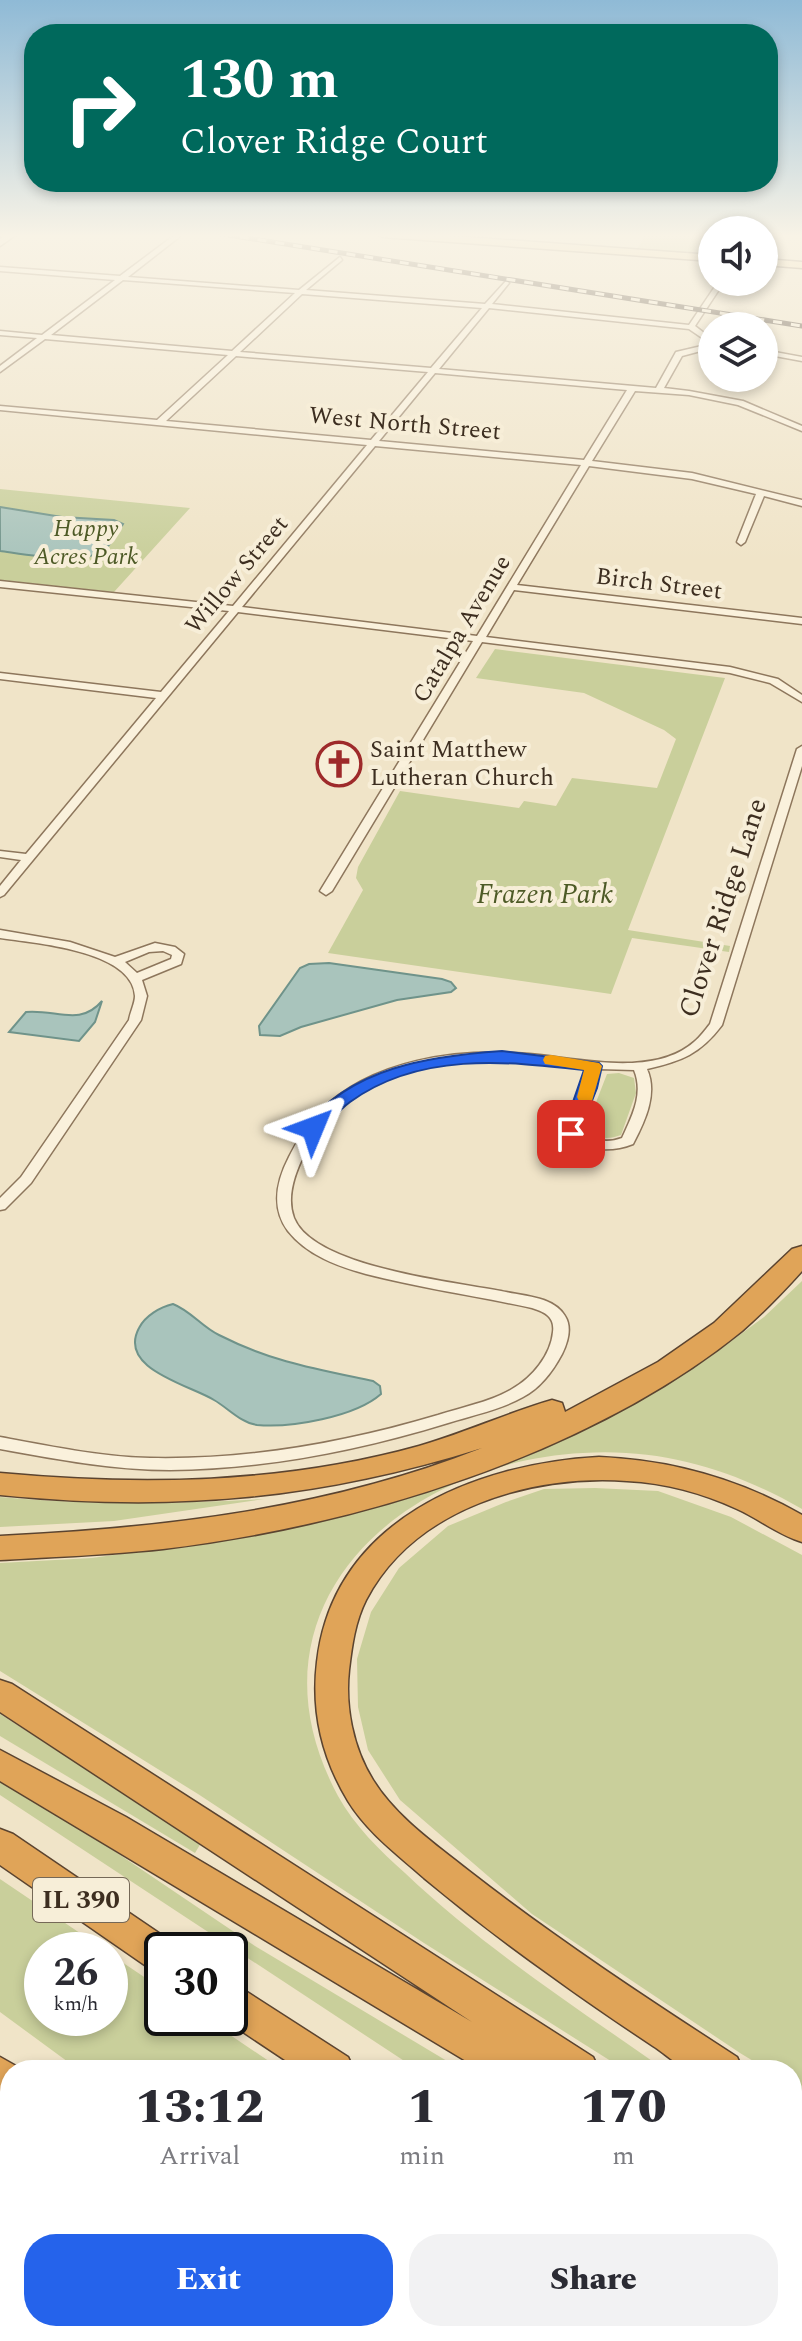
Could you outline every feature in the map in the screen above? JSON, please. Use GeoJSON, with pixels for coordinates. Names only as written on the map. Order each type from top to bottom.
{"type":"FeatureCollection","features":[{"type":"Feature","properties":{"kind":"highway"},"geometry":{"type":"LineString","coordinates":[[0,1548],[109,1542],[215,1530],[333,1505],[458,1469],[520,1445],[629,1391],[726,1329],[802,1255]]}},
{"type":"Feature","properties":{"kind":"highway"},"geometry":{"type":"LineString","coordinates":[[0,1484],[38,1489],[137,1493],[197,1491],[274,1484],[392,1464],[510,1429],[598,1390],[670,1353],[714,1322],[752,1302]]}},
{"type":"Feature","properties":{"kind":"highway"},"geometry":{"type":"LineString","coordinates":[[708,2060],[574,1973],[487,1908],[404,1839],[362,1793],[339,1747],[331,1705],[331,1650],[343,1612],[362,1578],[399,1535],[463,1495],[503,1482],[567,1470],[622,1469],[675,1475],[735,1492],[802,1530]]}},
{"type":"Feature","properties":{"kind":"highway"},"geometry":{"type":"LineString","coordinates":[[0,1694],[564,2060]]}},
{"type":"Feature","properties":{"kind":"highway"},"geometry":{"type":"LineString","coordinates":[[0,1764],[113,1828],[500,2060]]}},
{"type":"Feature","properties":{"kind":"highway","name":"IL 390"},"geometry":{"type":"LineString","coordinates":[[0,1845],[144,1944]]}},
{"type":"Feature","properties":{"kind":"highway"},"geometry":{"type":"LineString","coordinates":[[248,2014],[319,2060]]}},
{"type":"Feature","properties":{"kind":"street"},"geometry":{"type":"LineString","coordinates":[[0,370],[36,343]]}},
{"type":"Feature","properties":{"kind":"street"},"geometry":{"type":"LineString","coordinates":[[124,343],[438,369],[724,398],[802,429]]}},
{"type":"Feature","properties":{"kind":"street"},"geometry":{"type":"LineString","coordinates":[[160,422],[244,343]]}},
{"type":"Feature","properties":{"kind":"street","name":"Willow Street"},"geometry":{"type":"LineString","coordinates":[[0,893],[458,343]]}},
{"type":"Feature","properties":{"kind":"street"},"geometry":{"type":"LineString","coordinates":[[659,390],[679,354],[698,349]]}},
{"type":"Feature","properties":{"kind":"street"},"geometry":{"type":"LineString","coordinates":[[778,355],[802,359]]}},
{"type":"Feature","properties":{"kind":"street","name":"Catalpa Avenue"},"geometry":{"type":"LineString","coordinates":[[326,891],[633,387]]}},
{"type":"Feature","properties":{"kind":"street","name":"West North Street"},"geometry":{"type":"LineString","coordinates":[[0,408],[587,462],[678,473],[802,503]]}},
{"type":"Feature","properties":{"kind":"street"},"geometry":{"type":"LineString","coordinates":[[741,542],[761,492]]}},
{"type":"Feature","properties":{"kind":"street"},"geometry":{"type":"LineString","coordinates":[[0,584],[237,609],[740,671],[774,681],[802,699]]}},
{"type":"Feature","properties":{"kind":"street","name":"Birch Street"},"geometry":{"type":"LineString","coordinates":[[510,587],[802,621]]}},
{"type":"Feature","properties":{"kind":"street"},"geometry":{"type":"LineString","coordinates":[[0,676],[165,696]]}},
{"type":"Feature","properties":{"kind":"street","name":"Clover Ridge Lane"},"geometry":{"type":"LineString","coordinates":[[0,1443],[107,1461],[167,1464],[272,1458],[407,1430],[518,1393],[541,1375],[550,1362],[561,1326],[555,1313],[527,1301],[369,1271],[332,1259],[305,1241],[288,1219],[282,1203],[283,1185],[303,1144],[323,1116],[354,1092],[391,1074],[430,1062],[482,1056],[531,1057],[593,1066],[639,1066],[691,1050],[707,1038],[716,1025],[802,749]]}},
{"type":"Feature","properties":{"kind":"street"},"geometry":{"type":"LineString","coordinates":[[0,854],[29,858]]}},
{"type":"Feature","properties":{"kind":"street"},"geometry":{"type":"LineString","coordinates":[[0,934],[77,947],[116,961],[135,978],[141,1004],[135,1020],[26,1180],[0,1206]]}},
{"type":"Feature","properties":{"kind":"street"},"geometry":{"type":"LineString","coordinates":[[116,961],[157,947],[171,948],[178,954],[177,961],[171,966],[135,978]]}},
{"type":"Feature","properties":{"kind":"street"},"geometry":{"type":"LineString","coordinates":[[593,1066],[589,1088],[571,1134],[578,1140],[621,1145],[628,1141],[647,1092],[648,1082],[639,1066]]}},
{"type":"Feature","properties":{"kind":"green space","name":"Happy Acres Park"},"geometry":{"type":"Polygon","coordinates":[[[0,489],[190,508],[114,592],[0,580],[0,489]]]}},
{"type":"Feature","properties":{"kind":"green space","name":"Frazen Park"},"geometry":{"type":"Polygon","coordinates":[[[495,649],[725,678],[628,930],[730,946],[729,952],[632,938],[611,994],[328,953],[363,890],[356,878],[358,867],[400,791],[519,808],[524,801],[556,806],[572,778],[657,788],[676,739],[664,730],[584,693],[476,678],[495,649]]]}},
{"type":"Feature","properties":{"kind":"green space"},"geometry":{"type":"Polygon","coordinates":[[[619,1073],[634,1078],[636,1093],[621,1135],[598,1136],[586,1128],[607,1074],[619,1073]]]}},
{"type":"Feature","properties":{"kind":"green space"},"geometry":{"type":"Polygon","coordinates":[[[802,1281],[802,1509],[724,1473],[669,1458],[612,1452],[516,1463],[454,1484],[399,1516],[354,1557],[323,1607],[308,1664],[312,1728],[338,1796],[368,1837],[467,1927],[651,2060],[609,2060],[198,1794],[0,1671],[0,1563],[92,1558],[199,1543],[560,1437],[633,1404],[707,1359],[764,1317],[802,1281]]]}},
{"type":"Feature","properties":{"kind":"green space"},"geometry":{"type":"Polygon","coordinates":[[[544,1489],[658,1491],[731,1517],[802,1555],[802,2060],[752,2060],[532,1914],[400,1800],[368,1750],[358,1707],[357,1659],[371,1612],[399,1568],[448,1526],[544,1489]]]}},
{"type":"Feature","properties":{"kind":"green space"},"geometry":{"type":"Polygon","coordinates":[[[0,1497],[132,1503],[264,1499],[114,1521],[0,1527],[0,1497]]]}},
{"type":"Feature","properties":{"kind":"green space"},"geometry":{"type":"Polygon","coordinates":[[[0,1714],[201,1843],[195,1853],[0,1736],[0,1714]]]}},
{"type":"Feature","properties":{"kind":"green space"},"geometry":{"type":"Polygon","coordinates":[[[0,1778],[37,1799],[234,1932],[208,1932],[0,1795],[0,1778]]]}},
{"type":"Feature","properties":{"kind":"green space"},"geometry":{"type":"Polygon","coordinates":[[[0,1879],[78,1932],[24,1932],[24,2030],[0,2012],[0,1879]]]}},
{"type":"Feature","properties":{"kind":"green space"},"geometry":{"type":"Polygon","coordinates":[[[248,1941],[445,2060],[403,2060],[248,1958],[248,1941]]]}},
{"type":"Feature","properties":{"kind":"green space"},"geometry":{"type":"Polygon","coordinates":[[[128,1966],[144,1977],[144,2036],[232,2036],[267,2060],[65,2060],[33,2036],[128,2036],[128,1966]]]}},
{"type":"Feature","properties":{"kind":"water"},"geometry":{"type":"Polygon","coordinates":[[[0,507],[62,517],[114,520],[123,524],[109,545],[95,555],[53,558],[0,551],[0,507]]]}},
{"type":"Feature","properties":{"kind":"water"},"geometry":{"type":"Polygon","coordinates":[[[329,963],[442,979],[456,988],[451,992],[397,1000],[301,1027],[280,1036],[260,1035],[259,1026],[300,968],[309,964],[329,963]]]}},
{"type":"Feature","properties":{"kind":"water"},"geometry":{"type":"Polygon","coordinates":[[[102,1001],[95,1022],[79,1041],[9,1032],[26,1012],[76,1015],[94,1009],[102,1001]]]}},
{"type":"Feature","properties":{"kind":"water"},"geometry":{"type":"Polygon","coordinates":[[[173,1304],[213,1332],[238,1344],[294,1364],[373,1381],[380,1386],[381,1394],[355,1409],[304,1423],[257,1425],[246,1421],[214,1400],[159,1374],[138,1354],[135,1342],[139,1328],[153,1313],[173,1304]]]}},
{"type":"Feature","properties":{"kind":"slow traffic"},"geometry":{"type":"LineString","coordinates":[[551,1060],[593,1066],[585,1097]]}},
{"type":"Feature","properties":{"kind":"place","name":"Saint Matthew Lutheran Church"},"geometry":{"type":"Point","coordinates":[339,764]}},
{"type":"Feature","properties":{"kind":"route"},"geometry":{"type":"LineString","coordinates":[[313,1128],[345,1098],[391,1074],[442,1060],[502,1056],[593,1066],[589,1088],[571,1134]]}}]}
